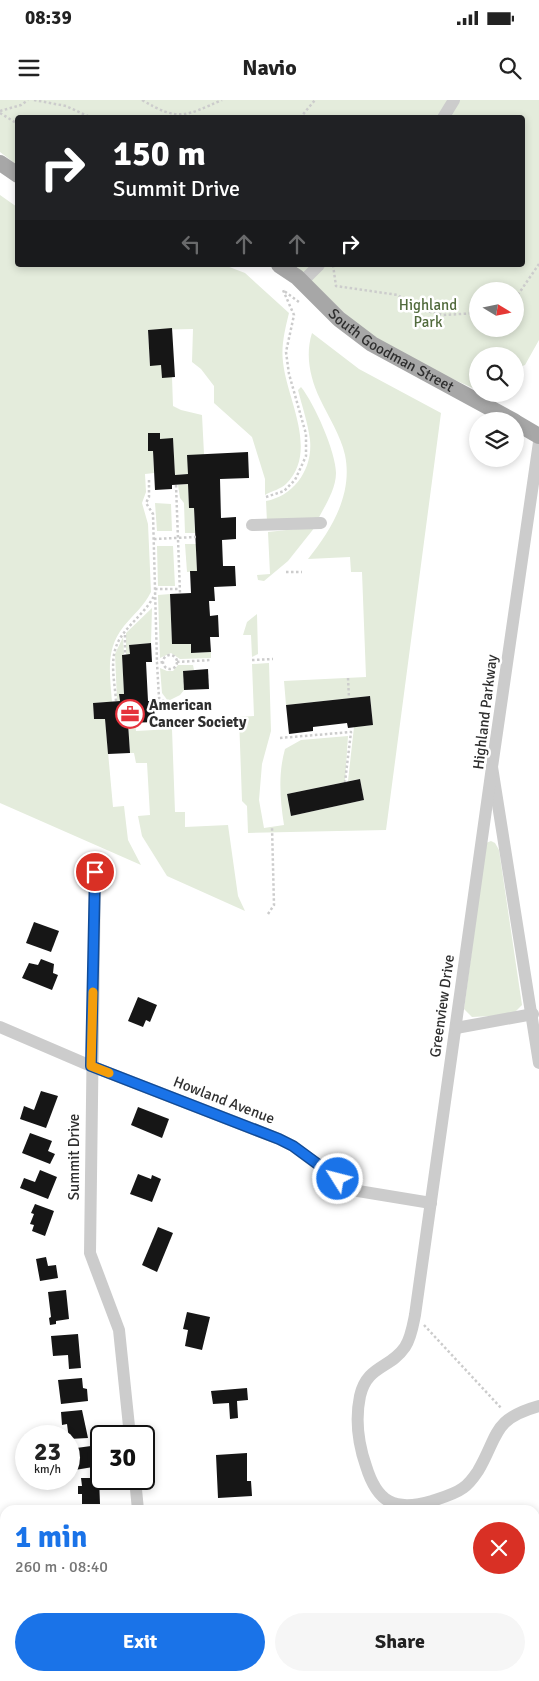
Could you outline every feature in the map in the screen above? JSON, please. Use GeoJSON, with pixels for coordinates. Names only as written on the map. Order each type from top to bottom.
{"type":"FeatureCollection","features":[{"type":"Feature","properties":{"kind":"main road"},"geometry":{"type":"LineString","coordinates":[[0,162],[15,173]]}},
{"type":"Feature","properties":{"kind":"main road","name":"South Goodman Street"},"geometry":{"type":"LineString","coordinates":[[282,267],[302,282],[339,318],[372,344],[496,412]]}},
{"type":"Feature","properties":{"kind":"main road","name":"South Goodman Street"},"geometry":{"type":"LineString","coordinates":[[524,428],[539,436]]}},
{"type":"Feature","properties":{"kind":"street"},"geometry":{"type":"LineString","coordinates":[[445,115],[454,100]]}},
{"type":"Feature","properties":{"kind":"street"},"geometry":{"type":"LineString","coordinates":[[302,282],[317,267]]}},
{"type":"Feature","properties":{"kind":"street","name":"Highland Parkway"},"geometry":{"type":"LineString","coordinates":[[539,442],[492,767],[533,1014],[539,1063]]}},
{"type":"Feature","properties":{"kind":"street"},"geometry":{"type":"LineString","coordinates":[[252,525],[320,523]]}},
{"type":"Feature","properties":{"kind":"street","name":"Greenview Drive"},"geometry":{"type":"LineString","coordinates":[[415,1315],[492,767]]}},
{"type":"Feature","properties":{"kind":"street","name":"Summit Drive"},"geometry":{"type":"LineString","coordinates":[[95,872],[90,1253],[119,1330],[129,1425]]}},
{"type":"Feature","properties":{"kind":"street"},"geometry":{"type":"LineString","coordinates":[[456,1028],[533,1014]]}},
{"type":"Feature","properties":{"kind":"street","name":"Howland Avenue"},"geometry":{"type":"LineString","coordinates":[[0,1027],[91,1066],[279,1139],[293,1146],[352,1190],[431,1203]]}},
{"type":"Feature","properties":{"kind":"street"},"geometry":{"type":"LineString","coordinates":[[415,1315],[405,1347],[396,1356],[373,1370],[364,1382],[360,1397],[358,1443],[372,1486],[380,1495],[397,1504],[410,1505],[431,1501],[463,1488],[483,1462],[498,1429],[509,1417],[539,1406]]}},
{"type":"Feature","properties":{"kind":"street"},"geometry":{"type":"LineString","coordinates":[[136,1490],[138,1505]]}},
{"type":"Feature","properties":{"kind":"path"},"geometry":{"type":"LineString","coordinates":[[0,112],[21,105],[28,100]]}},
{"type":"Feature","properties":{"kind":"path"},"geometry":{"type":"LineString","coordinates":[[34,100],[66,106],[86,115]]}},
{"type":"Feature","properties":{"kind":"path"},"geometry":{"type":"LineString","coordinates":[[142,100],[176,115]]}},
{"type":"Feature","properties":{"kind":"path"},"geometry":{"type":"LineString","coordinates":[[182,115],[222,100]]}},
{"type":"Feature","properties":{"kind":"path"},"geometry":{"type":"LineString","coordinates":[[304,115],[315,100]]}},
{"type":"Feature","properties":{"kind":"path"},"geometry":{"type":"LineString","coordinates":[[0,112],[15,122]]}},
{"type":"Feature","properties":{"kind":"path"},"geometry":{"type":"LineString","coordinates":[[524,287],[539,264]]}},
{"type":"Feature","properties":{"kind":"path"},"geometry":{"type":"LineString","coordinates":[[333,267],[336,286],[398,295],[414,308],[443,315],[469,314]]}},
{"type":"Feature","properties":{"kind":"path"},"geometry":{"type":"LineString","coordinates":[[266,498],[284,491],[295,480],[306,456],[306,434],[289,374],[286,352],[294,314],[283,290],[299,302]]}},
{"type":"Feature","properties":{"kind":"path"},"geometry":{"type":"LineString","coordinates":[[150,480],[149,497],[146,503],[153,514],[159,698],[170,705],[179,705],[179,710]]}},
{"type":"Feature","properties":{"kind":"path"},"geometry":{"type":"LineString","coordinates":[[176,485],[180,593]]}},
{"type":"Feature","properties":{"kind":"path"},"geometry":{"type":"LineString","coordinates":[[154,539],[196,537]]}},
{"type":"Feature","properties":{"kind":"path"},"geometry":{"type":"LineString","coordinates":[[286,572],[302,572]]}},
{"type":"Feature","properties":{"kind":"path"},"geometry":{"type":"LineString","coordinates":[[156,591],[180,589]]}},
{"type":"Feature","properties":{"kind":"path"},"geometry":{"type":"LineString","coordinates":[[116,701],[114,654],[116,646],[149,606],[156,591]]}},
{"type":"Feature","properties":{"kind":"path"},"geometry":{"type":"LineString","coordinates":[[125,633],[125,654]]}},
{"type":"Feature","properties":{"kind":"path"},"geometry":{"type":"LineString","coordinates":[[158,662],[163,662],[169,655],[173,656],[177,662]]}},
{"type":"Feature","properties":{"kind":"path"},"geometry":{"type":"LineString","coordinates":[[177,662],[210,660]]}},
{"type":"Feature","properties":{"kind":"path"},"geometry":{"type":"LineString","coordinates":[[252,660],[273,660]]}},
{"type":"Feature","properties":{"kind":"path"},"geometry":{"type":"LineString","coordinates":[[163,662],[164,666],[170,669],[176,666],[177,662]]}},
{"type":"Feature","properties":{"kind":"path"},"geometry":{"type":"LineString","coordinates":[[348,678],[349,698]]}},
{"type":"Feature","properties":{"kind":"path"},"geometry":{"type":"LineString","coordinates":[[280,738],[351,732],[346,782]]}},
{"type":"Feature","properties":{"kind":"path"},"geometry":{"type":"LineString","coordinates":[[268,914],[274,905],[272,827]]}},
{"type":"Feature","properties":{"kind":"path"},"geometry":{"type":"LineString","coordinates":[[415,1315],[509,1417]]}},
{"type":"Feature","properties":{"kind":"green space","name":"Highland Park"},"geometry":{"type":"Polygon","coordinates":[[[0,100],[539,100],[539,340],[524,365],[524,347],[469,347],[469,386],[405,357],[361,329],[297,267],[525,267],[525,115],[15,115],[15,163],[0,152],[0,100]]]}},
{"type":"Feature","properties":{"kind":"green space"},"geometry":{"type":"Polygon","coordinates":[[[0,195],[15,206],[15,267],[229,267],[245,273],[289,313],[284,338],[283,362],[301,441],[296,471],[286,484],[265,495],[265,479],[252,437],[214,403],[214,386],[201,369],[192,362],[193,329],[148,330],[150,365],[161,365],[172,377],[173,406],[202,415],[204,454],[188,474],[175,475],[173,439],[160,439],[159,433],[148,433],[148,451],[153,451],[154,473],[145,474],[146,492],[142,503],[148,524],[151,592],[142,606],[124,626],[114,644],[110,662],[112,702],[93,703],[94,719],[105,719],[113,807],[124,806],[128,840],[141,865],[0,803],[0,195]]]}},
{"type":"Feature","properties":{"kind":"green space"},"geometry":{"type":"Polygon","coordinates":[[[312,333],[359,369],[441,413],[386,830],[248,833],[247,806],[242,801],[239,717],[254,716],[252,664],[269,663],[271,731],[262,764],[259,800],[264,828],[284,825],[280,787],[283,758],[285,749],[301,740],[348,736],[345,782],[287,794],[291,816],[364,800],[360,779],[348,781],[354,727],[373,725],[370,696],[286,705],[284,681],[366,677],[362,572],[351,572],[350,557],[308,559],[325,536],[338,510],[343,497],[347,469],[341,441],[320,399],[311,375],[309,350],[312,333]]]}},
{"type":"Feature","properties":{"kind":"green space"},"geometry":{"type":"Polygon","coordinates":[[[301,387],[312,404],[332,453],[336,473],[334,486],[317,521],[267,522],[266,501],[276,498],[293,487],[300,480],[308,461],[310,440],[298,390],[301,387]]]}},
{"type":"Feature","properties":{"kind":"green space"},"geometry":{"type":"Polygon","coordinates":[[[188,484],[189,508],[194,508],[195,533],[185,533],[184,503],[180,498],[178,485],[188,484]]]}},
{"type":"Feature","properties":{"kind":"green space"},"geometry":{"type":"Polygon","coordinates":[[[155,503],[171,504],[172,531],[157,531],[155,503]]]}},
{"type":"Feature","properties":{"kind":"green space"},"geometry":{"type":"Polygon","coordinates":[[[315,527],[288,561],[264,581],[258,580],[257,575],[270,574],[268,532],[315,527]]]}},
{"type":"Feature","properties":{"kind":"green space"},"geometry":{"type":"Polygon","coordinates":[[[185,544],[196,544],[197,571],[187,572],[185,544]]]}},
{"type":"Feature","properties":{"kind":"green space"},"geometry":{"type":"Polygon","coordinates":[[[157,546],[173,546],[175,586],[158,586],[157,546]]]}},
{"type":"Feature","properties":{"kind":"green space"},"geometry":{"type":"Polygon","coordinates":[[[170,594],[172,644],[191,644],[191,653],[211,652],[211,658],[180,659],[171,653],[160,658],[158,595],[170,594]]]}},
{"type":"Feature","properties":{"kind":"green space"},"geometry":{"type":"Polygon","coordinates":[[[152,608],[151,643],[129,645],[130,654],[126,654],[126,633],[152,608]]]}},
{"type":"Feature","properties":{"kind":"green space"},"geometry":{"type":"Polygon","coordinates":[[[257,614],[258,654],[252,657],[251,635],[243,635],[247,622],[257,614]]]}},
{"type":"Feature","properties":{"kind":"green space"},"geometry":{"type":"Polygon","coordinates":[[[123,637],[124,694],[119,694],[120,701],[117,701],[115,654],[123,637]]]}},
{"type":"Feature","properties":{"kind":"green space"},"geometry":{"type":"Polygon","coordinates":[[[178,665],[193,665],[194,670],[183,671],[184,690],[180,695],[168,701],[162,693],[160,668],[173,671],[178,665]]]}},
{"type":"Feature","properties":{"kind":"green space"},"geometry":{"type":"Polygon","coordinates":[[[128,723],[135,723],[136,731],[172,729],[175,812],[185,812],[185,827],[228,825],[238,896],[245,911],[167,876],[142,836],[138,816],[150,815],[147,763],[136,763],[134,753],[130,753],[128,723]]]}},
{"type":"Feature","properties":{"kind":"green space"},"geometry":{"type":"Polygon","coordinates":[[[491,841],[495,843],[499,850],[522,1005],[512,1015],[472,1017],[464,1009],[486,843],[491,841]]]}},
{"type":"Feature","properties":{"kind":"building"},"geometry":{"type":"Polygon","coordinates":[[[172,328],[175,377],[162,378],[161,365],[150,366],[148,330],[172,328]]]}},
{"type":"Feature","properties":{"kind":"building"},"geometry":{"type":"Polygon","coordinates":[[[148,433],[160,433],[160,439],[173,438],[175,475],[188,474],[187,455],[248,452],[249,478],[220,479],[221,518],[236,517],[236,539],[222,540],[223,566],[235,566],[236,586],[214,587],[215,601],[209,601],[210,616],[218,615],[219,637],[210,637],[211,652],[191,653],[191,644],[172,644],[170,594],[191,593],[190,571],[197,571],[194,508],[189,508],[188,484],[172,485],[172,489],[155,490],[153,451],[148,451],[148,433]]]}},
{"type":"Feature","properties":{"kind":"building"},"geometry":{"type":"Polygon","coordinates":[[[151,643],[152,662],[146,662],[148,701],[154,701],[155,722],[128,723],[130,753],[108,754],[105,719],[94,719],[93,703],[120,701],[119,694],[124,694],[122,655],[130,654],[129,645],[151,643]]]}},
{"type":"Feature","properties":{"kind":"building"},"geometry":{"type":"Polygon","coordinates":[[[208,669],[209,689],[184,690],[183,671],[208,669]]]}},
{"type":"Feature","properties":{"kind":"building"},"geometry":{"type":"Polygon","coordinates":[[[370,696],[373,725],[348,728],[347,723],[313,727],[313,731],[289,734],[286,705],[370,696]]]}},
{"type":"Feature","properties":{"kind":"building"},"geometry":{"type":"Polygon","coordinates":[[[360,779],[364,800],[291,816],[287,794],[360,779]]]}},
{"type":"Feature","properties":{"kind":"building"},"geometry":{"type":"Polygon","coordinates":[[[34,922],[59,931],[51,952],[26,943],[34,922]]]}},
{"type":"Feature","properties":{"kind":"building"},"geometry":{"type":"Polygon","coordinates":[[[41,959],[54,964],[53,973],[58,975],[52,990],[22,978],[29,963],[38,965],[41,959]]]}},
{"type":"Feature","properties":{"kind":"building"},"geometry":{"type":"Polygon","coordinates":[[[138,997],[157,1005],[150,1022],[146,1020],[143,1027],[128,1021],[138,997]]]}},
{"type":"Feature","properties":{"kind":"building"},"geometry":{"type":"Polygon","coordinates":[[[41,1091],[58,1096],[46,1128],[20,1119],[24,1106],[34,1110],[41,1091]]]}},
{"type":"Feature","properties":{"kind":"building"},"geometry":{"type":"Polygon","coordinates":[[[138,1107],[169,1119],[162,1138],[131,1125],[138,1107]]]}},
{"type":"Feature","properties":{"kind":"building"},"geometry":{"type":"Polygon","coordinates":[[[30,1133],[52,1141],[48,1151],[55,1154],[50,1164],[22,1153],[30,1133]]]}},
{"type":"Feature","properties":{"kind":"building"},"geometry":{"type":"Polygon","coordinates":[[[40,1170],[57,1177],[48,1199],[20,1188],[24,1178],[35,1182],[40,1170]]]}},
{"type":"Feature","properties":{"kind":"building"},"geometry":{"type":"Polygon","coordinates":[[[138,1174],[151,1179],[152,1175],[161,1179],[152,1202],[130,1194],[138,1174]]]}},
{"type":"Feature","properties":{"kind":"building"},"geometry":{"type":"Polygon","coordinates":[[[35,1204],[54,1211],[45,1236],[32,1231],[34,1225],[30,1224],[34,1214],[31,1213],[35,1204]]]}},
{"type":"Feature","properties":{"kind":"building"},"geometry":{"type":"Polygon","coordinates":[[[158,1227],[173,1233],[157,1272],[142,1265],[158,1227]]]}},
{"type":"Feature","properties":{"kind":"building"},"geometry":{"type":"Polygon","coordinates":[[[46,1257],[48,1266],[56,1265],[58,1278],[40,1281],[36,1259],[46,1257]]]}},
{"type":"Feature","properties":{"kind":"building"},"geometry":{"type":"Polygon","coordinates":[[[66,1290],[69,1319],[56,1321],[56,1324],[50,1325],[48,1292],[66,1290]]]}},
{"type":"Feature","properties":{"kind":"building"},"geometry":{"type":"Polygon","coordinates":[[[187,1312],[210,1317],[202,1350],[185,1346],[188,1330],[183,1329],[187,1312]]]}},
{"type":"Feature","properties":{"kind":"building"},"geometry":{"type":"Polygon","coordinates":[[[78,1334],[81,1368],[69,1369],[68,1355],[53,1356],[51,1336],[78,1334]]]}},
{"type":"Feature","properties":{"kind":"building"},"geometry":{"type":"Polygon","coordinates":[[[82,1378],[83,1388],[87,1389],[88,1401],[61,1404],[58,1380],[82,1378]]]}},
{"type":"Feature","properties":{"kind":"building"},"geometry":{"type":"Polygon","coordinates":[[[247,1388],[248,1400],[237,1401],[238,1418],[230,1419],[229,1403],[213,1404],[211,1391],[247,1388]]]}},
{"type":"Feature","properties":{"kind":"building"},"geometry":{"type":"Polygon","coordinates":[[[82,1410],[88,1438],[80,1438],[80,1425],[62,1425],[61,1412],[82,1410]]]}},
{"type":"Feature","properties":{"kind":"building"},"geometry":{"type":"Polygon","coordinates":[[[90,1446],[90,1468],[80,1469],[80,1448],[90,1446]]]}},
{"type":"Feature","properties":{"kind":"building"},"geometry":{"type":"Polygon","coordinates":[[[247,1453],[247,1481],[251,1481],[252,1496],[218,1498],[216,1455],[247,1453]]]}},
{"type":"Feature","properties":{"kind":"building"},"geometry":{"type":"Polygon","coordinates":[[[81,1478],[90,1478],[90,1490],[99,1490],[100,1504],[82,1504],[82,1494],[78,1494],[78,1490],[82,1486],[81,1478]]]}},
{"type":"Feature","properties":{"kind":"slow traffic"},"geometry":{"type":"LineString","coordinates":[[93,992],[91,1066],[109,1073]]}},
{"type":"Feature","properties":{"kind":"place","name":"American Cancer Society"},"geometry":{"type":"Point","coordinates":[130,714]}},
{"type":"Feature","properties":{"kind":"route"},"geometry":{"type":"LineString","coordinates":[[95,872],[91,1066],[279,1139],[293,1146],[338,1179]]}}]}
